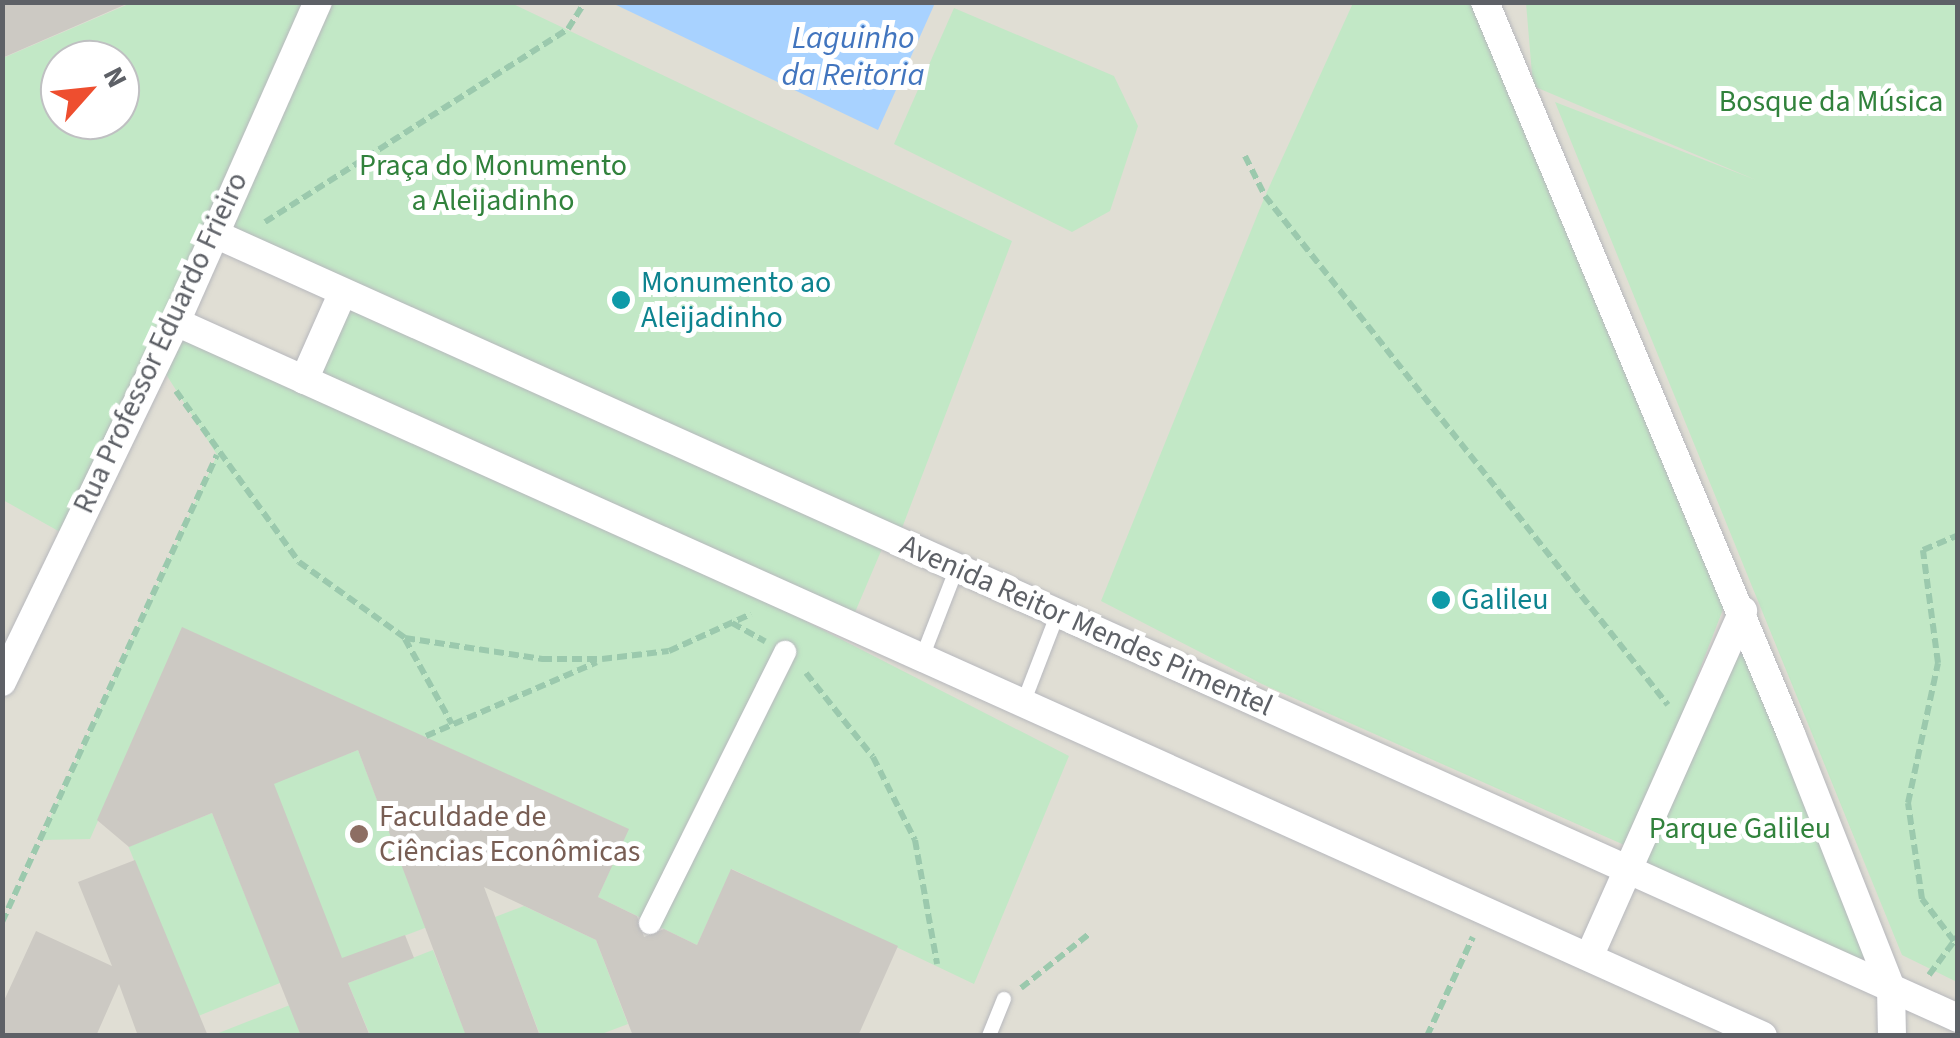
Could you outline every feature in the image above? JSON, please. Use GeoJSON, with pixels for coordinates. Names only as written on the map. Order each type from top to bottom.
{"type":"FeatureCollection","features":[{"type":"Feature","properties":{"kind":"street","name":"Rua Professor Eduardo Frieiro"},"geometry":{"type":"LineString","coordinates":[[2,682],[176,322],[318,2]]}},
{"type":"Feature","properties":{"kind":"street"},"geometry":{"type":"LineString","coordinates":[[1485,2],[1902,993],[1892,1036]]}},
{"type":"Feature","properties":{"kind":"street","name":"Avenida Reitor Mendes Pimentel"},"geometry":{"type":"LineString","coordinates":[[215,234],[1958,1018]]}},
{"type":"Feature","properties":{"kind":"street"},"geometry":{"type":"LineString","coordinates":[[304,380],[343,292]]}},
{"type":"Feature","properties":{"kind":"street"},"geometry":{"type":"LineString","coordinates":[[176,322],[1764,1036]]}},
{"type":"Feature","properties":{"kind":"street"},"geometry":{"type":"LineString","coordinates":[[1589,957],[1742,611]]}},
{"type":"Feature","properties":{"kind":"street"},"geometry":{"type":"LineString","coordinates":[[650,923],[785,652]]}},
{"type":"Feature","properties":{"kind":"lane"},"geometry":{"type":"LineString","coordinates":[[923,655],[958,568]]}},
{"type":"Feature","properties":{"kind":"lane"},"geometry":{"type":"LineString","coordinates":[[1024,701],[1058,613]]}},
{"type":"Feature","properties":{"kind":"lane"},"geometry":{"type":"LineString","coordinates":[[989,1036],[1004,999]]}},
{"type":"Feature","properties":{"kind":"path"},"geometry":{"type":"LineString","coordinates":[[215,234],[278,219],[568,29],[585,2]]}},
{"type":"Feature","properties":{"kind":"path"},"geometry":{"type":"LineString","coordinates":[[1245,156],[1266,196],[1690,732]]}},
{"type":"Feature","properties":{"kind":"path"},"geometry":{"type":"LineString","coordinates":[[157,360],[217,454],[299,562],[405,638],[452,725]]}},
{"type":"Feature","properties":{"kind":"path"},"geometry":{"type":"LineString","coordinates":[[2,922],[217,454]]}},
{"type":"Feature","properties":{"kind":"path"},"geometry":{"type":"LineString","coordinates":[[1902,993],[1956,938],[1922,899],[1908,802],[1938,664],[1923,550],[1958,535]]}},
{"type":"Feature","properties":{"kind":"path"},"geometry":{"type":"LineString","coordinates":[[405,638],[542,659],[602,659],[670,651],[791,599]]}},
{"type":"Feature","properties":{"kind":"path"},"geometry":{"type":"LineString","coordinates":[[731,622],[785,652],[873,757],[915,840],[937,964]]}},
{"type":"Feature","properties":{"kind":"path"},"geometry":{"type":"LineString","coordinates":[[426,736],[602,659]]}},
{"type":"Feature","properties":{"kind":"path"},"geometry":{"type":"LineString","coordinates":[[1427,1036],[1484,913]]}},
{"type":"Feature","properties":{"kind":"path"},"geometry":{"type":"LineString","coordinates":[[1004,999],[1036,982],[1066,946],[1089,934]]}},
{"type":"Feature","properties":{"kind":"shaded area"},"geometry":{"type":"Polygon","coordinates":[[[2,3],[1957,3],[1957,1035],[3,1035],[2,3]]]}},
{"type":"Feature","properties":{"kind":"green space"},"geometry":{"type":"Polygon","coordinates":[[[131,3],[309,3],[69,537],[3,500],[3,58],[40,42],[40,140],[140,140],[140,40],[45,40],[131,3]]]}},
{"type":"Feature","properties":{"kind":"green space","name":"Praça do Monumento a Aleijadinho"},"geometry":{"type":"Polygon","coordinates":[[[319,3],[511,3],[1012,241],[897,541],[887,537],[850,624],[565,498],[1069,756],[974,984],[732,869],[697,945],[598,897],[628,829],[183,628],[90,839],[40,840],[217,455],[157,360],[176,322],[304,380],[342,292],[215,234],[319,3]]]}},
{"type":"Feature","properties":{"kind":"green space"},"geometry":{"type":"Polygon","coordinates":[[[1353,3],[1472,3],[1727,599],[1631,848],[1262,684],[1101,601],[1265,196],[1353,3]]]}},
{"type":"Feature","properties":{"kind":"green space","name":"Bosque da Música"},"geometry":{"type":"Polygon","coordinates":[[[1526,3],[1957,3],[1957,982],[1902,955],[1555,102],[1756,180],[1533,86],[1526,3]]]}},
{"type":"Feature","properties":{"kind":"green space"},"geometry":{"type":"Polygon","coordinates":[[[954,8],[1114,76],[1138,126],[1110,211],[1072,232],[894,144],[954,8]]]}},
{"type":"Feature","properties":{"kind":"green space","name":"Parque Galileu"},"geometry":{"type":"Polygon","coordinates":[[[1743,611],[1891,988],[1628,870],[1743,611]]]}},
{"type":"Feature","properties":{"kind":"green space"},"geometry":{"type":"Polygon","coordinates":[[[358,750],[426,927],[340,960],[272,783],[358,750]]]}},
{"type":"Feature","properties":{"kind":"green space"},"geometry":{"type":"Polygon","coordinates":[[[212,813],[281,983],[197,1016],[129,847],[212,813]]]}},
{"type":"Feature","properties":{"kind":"green space"},"geometry":{"type":"Polygon","coordinates":[[[524,906],[596,940],[628,1024],[599,1035],[540,1035],[495,917],[524,906]]]}},
{"type":"Feature","properties":{"kind":"green space"},"geometry":{"type":"Polygon","coordinates":[[[433,950],[466,1035],[370,1035],[348,983],[433,950]]]}},
{"type":"Feature","properties":{"kind":"green space"},"geometry":{"type":"Polygon","coordinates":[[[290,1005],[301,1036],[211,1036],[290,1005]]]}},
{"type":"Feature","properties":{"kind":"water","name":"Laguinho da Reitoria"},"geometry":{"type":"Polygon","coordinates":[[[612,3],[935,3],[878,130],[612,3]]]}},
{"type":"Feature","properties":{"kind":"building"},"geometry":{"type":"Polygon","coordinates":[[[2,2],[131,2],[40,40],[2,58],[2,2]]]}},
{"type":"Feature","properties":{"kind":"building","name":"Faculdade de Ciências Econômicas"},"geometry":{"type":"Polygon","coordinates":[[[182,627],[629,829],[598,897],[637,916],[644,937],[664,929],[697,945],[731,869],[898,946],[858,1036],[633,1036],[596,940],[484,887],[540,1036],[466,1036],[358,750],[274,784],[342,958],[405,935],[414,958],[348,983],[370,1036],[301,1036],[212,813],[129,847],[97,820],[182,627]]]}},
{"type":"Feature","properties":{"kind":"building"},"geometry":{"type":"Polygon","coordinates":[[[135,860],[208,1036],[138,1036],[119,984],[96,1036],[2,1036],[2,1005],[36,931],[112,966],[78,882],[135,860]]]}},
{"type":"Feature","properties":{"kind":"place","name":"Monumento ao Aleijadinho"},"geometry":{"type":"Point","coordinates":[621,300]}},
{"type":"Feature","properties":{"kind":"place","name":"Galileu"},"geometry":{"type":"Point","coordinates":[1441,600]}},
{"type":"Feature","properties":{"kind":"place","name":"Faculdade de Ciências Econômicas"},"geometry":{"type":"Point","coordinates":[359,834]}}]}
